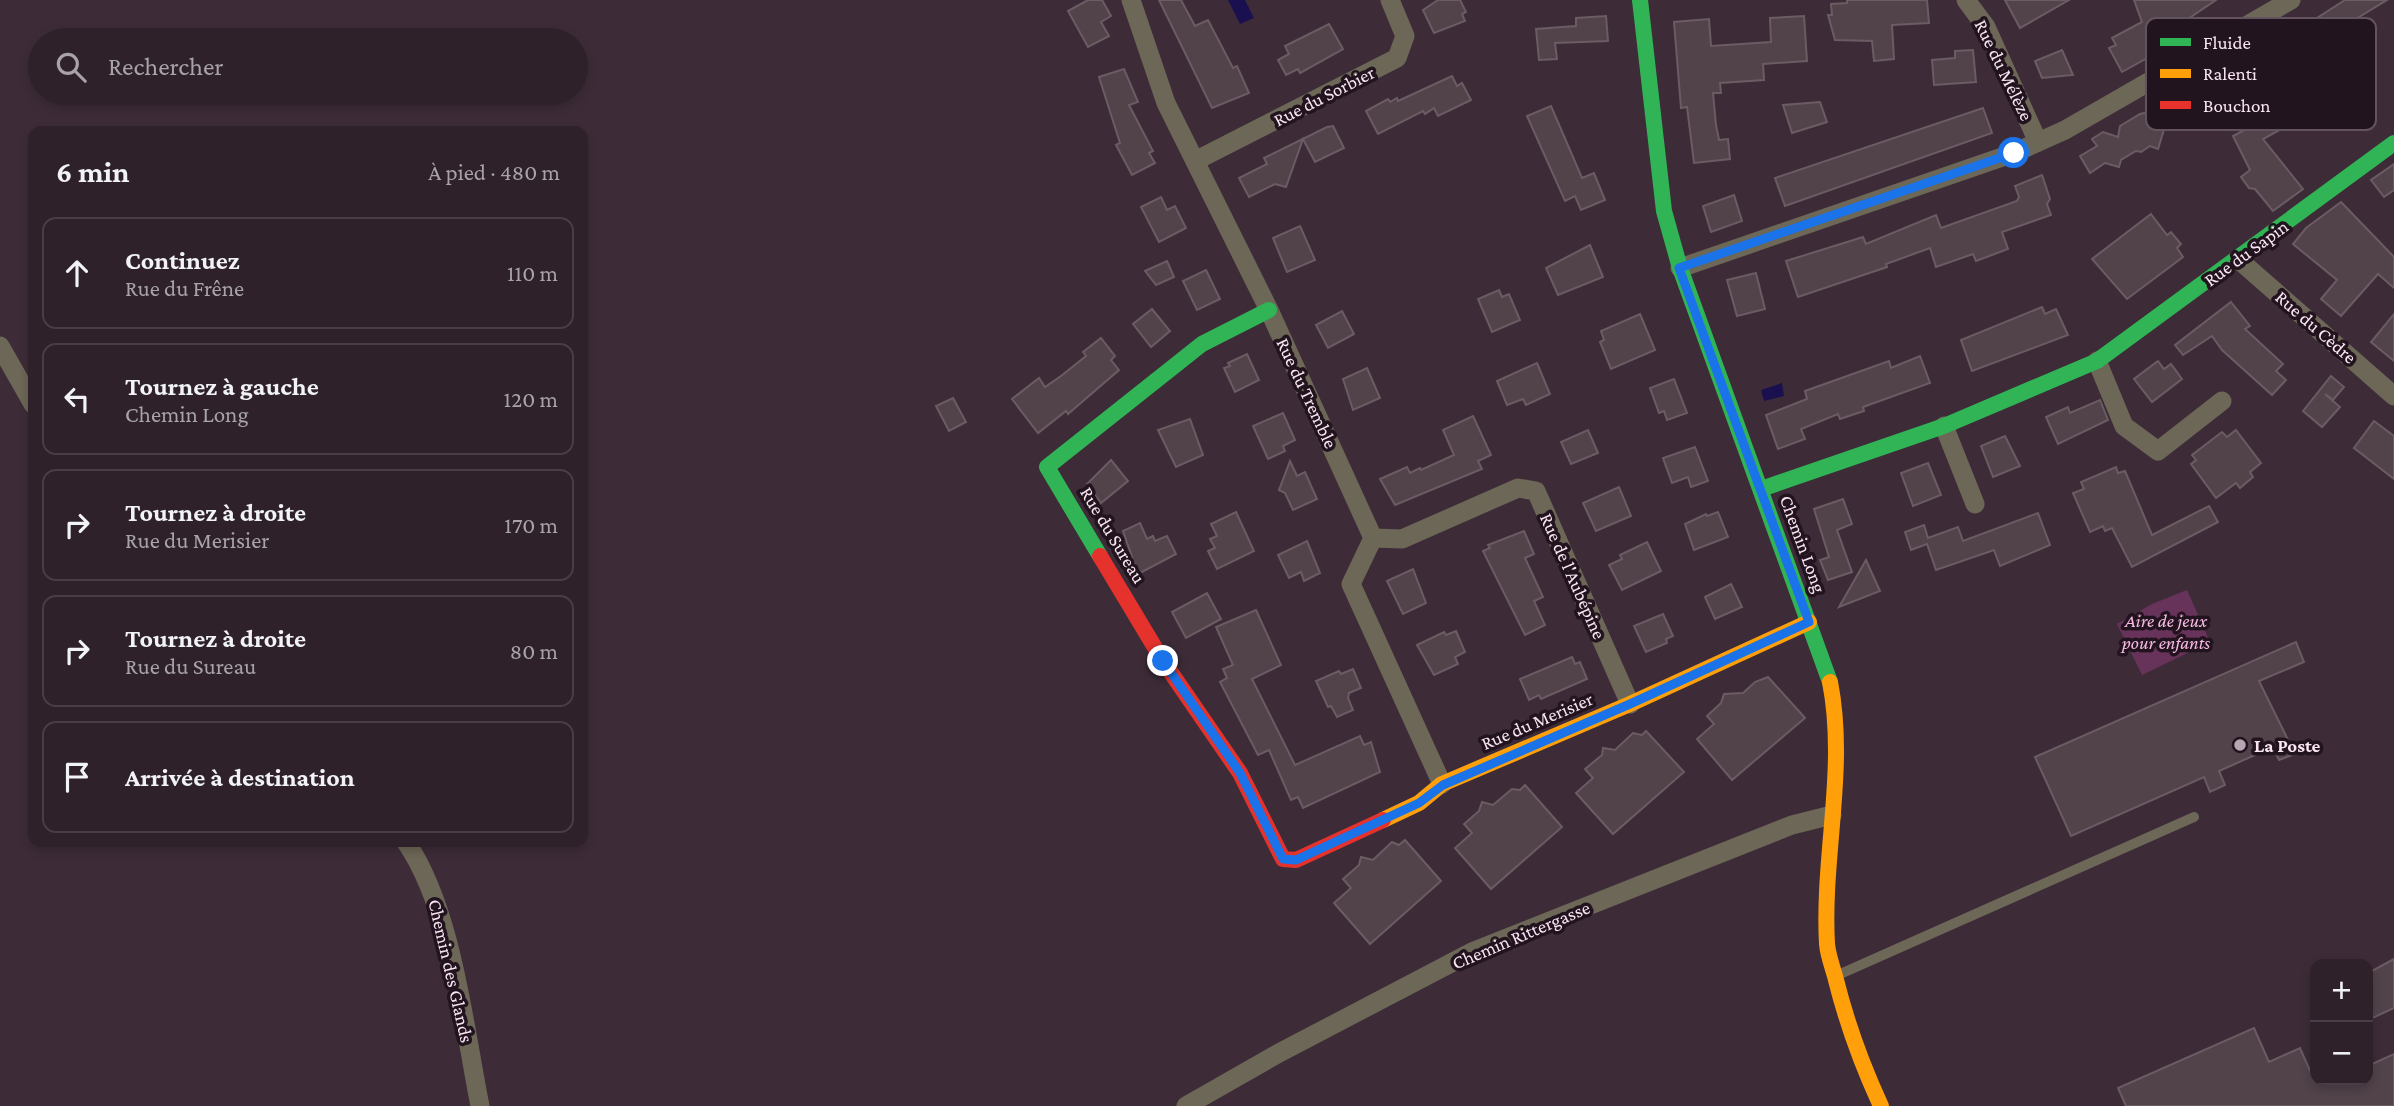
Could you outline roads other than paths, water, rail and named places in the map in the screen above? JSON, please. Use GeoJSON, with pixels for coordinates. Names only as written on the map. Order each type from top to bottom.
{"type":"FeatureCollection","features":[{"type":"Feature","properties":{"kind":"street","name":"Rue du Tremble"},"geometry":{"type":"LineString","coordinates":[[1131,0],[1166,103],[1269,310],[1373,538]]}},
{"type":"Feature","properties":{"kind":"street","name":"Rue du Sorbier"},"geometry":{"type":"LineString","coordinates":[[1195,161],[1397,58],[1405,36],[1390,0]]}},
{"type":"Feature","properties":{"kind":"street","name":"Chemin Long"},"geometry":{"type":"LineString","coordinates":[[1640,0],[1664,211],[1679,268],[1827,669],[1838,725],[1838,778],[1832,816],[1827,946],[1854,1046],[1881,1106]]}},
{"type":"Feature","properties":{"kind":"street","name":"Rue du Mélèze"},"geometry":{"type":"LineString","coordinates":[[1966,0],[1986,27],[2038,142]]}},
{"type":"Feature","properties":{"kind":"street"},"geometry":{"type":"LineString","coordinates":[[2260,18],[2291,0]]}},
{"type":"Feature","properties":{"kind":"street"},"geometry":{"type":"LineString","coordinates":[[1679,268],[2038,142],[2065,130],[2146,83]]}},
{"type":"Feature","properties":{"kind":"street","name":"Rue du Sapin"},"geometry":{"type":"LineString","coordinates":[[1760,489],[1944,426],[2097,362],[2394,143]]}},
{"type":"Feature","properties":{"kind":"street","name":"Rue du Cèdre"},"geometry":{"type":"LineString","coordinates":[[2238,259],[2394,396]]}},
{"type":"Feature","properties":{"kind":"street","name":"Rue du Sureau"},"geometry":{"type":"LineString","coordinates":[[1269,310],[1202,344],[1047,467],[1163,661],[1240,773],[1283,859]]}},
{"type":"Feature","properties":{"kind":"street"},"geometry":{"type":"LineString","coordinates":[[0,346],[28,395]]}},
{"type":"Feature","properties":{"kind":"street"},"geometry":{"type":"LineString","coordinates":[[2097,362],[2124,426],[2158,451],[2222,401]]}},
{"type":"Feature","properties":{"kind":"street"},"geometry":{"type":"LineString","coordinates":[[1944,426],[1975,504]]}},
{"type":"Feature","properties":{"kind":"street","name":"Rue de l'Aubépine"},"geometry":{"type":"LineString","coordinates":[[1373,538],[1402,539],[1518,488],[1536,491],[1630,704]]}},
{"type":"Feature","properties":{"kind":"street"},"geometry":{"type":"LineString","coordinates":[[1373,538],[1351,584],[1443,785]]}},
{"type":"Feature","properties":{"kind":"street","name":"Rue du Merisier"},"geometry":{"type":"LineString","coordinates":[[1283,859],[1296,860],[1419,803],[1443,785],[1809,622]]}},
{"type":"Feature","properties":{"kind":"street","name":"Chemin Rittergasse"},"geometry":{"type":"LineString","coordinates":[[1186,1106],[1279,1052],[1475,951],[1792,825],[1832,816]]}},
{"type":"Feature","properties":{"kind":"street","name":"Chemin des Glands"},"geometry":{"type":"LineString","coordinates":[[409,847],[425,871],[444,928],[480,1106]]}},
{"type":"Feature","properties":{"kind":"lane"},"geometry":{"type":"LineString","coordinates":[[1835,977],[2194,817]]}},
{"type":"Feature","properties":{"kind":"place","name":"La Poste"},"geometry":{"type":"Point","coordinates":[2240,745]}},
{"type":"Feature","properties":{"kind":"park label","name":"Aire de jeux pour enfants"},"geometry":{"type":"Point","coordinates":[2166,631]}}]}
